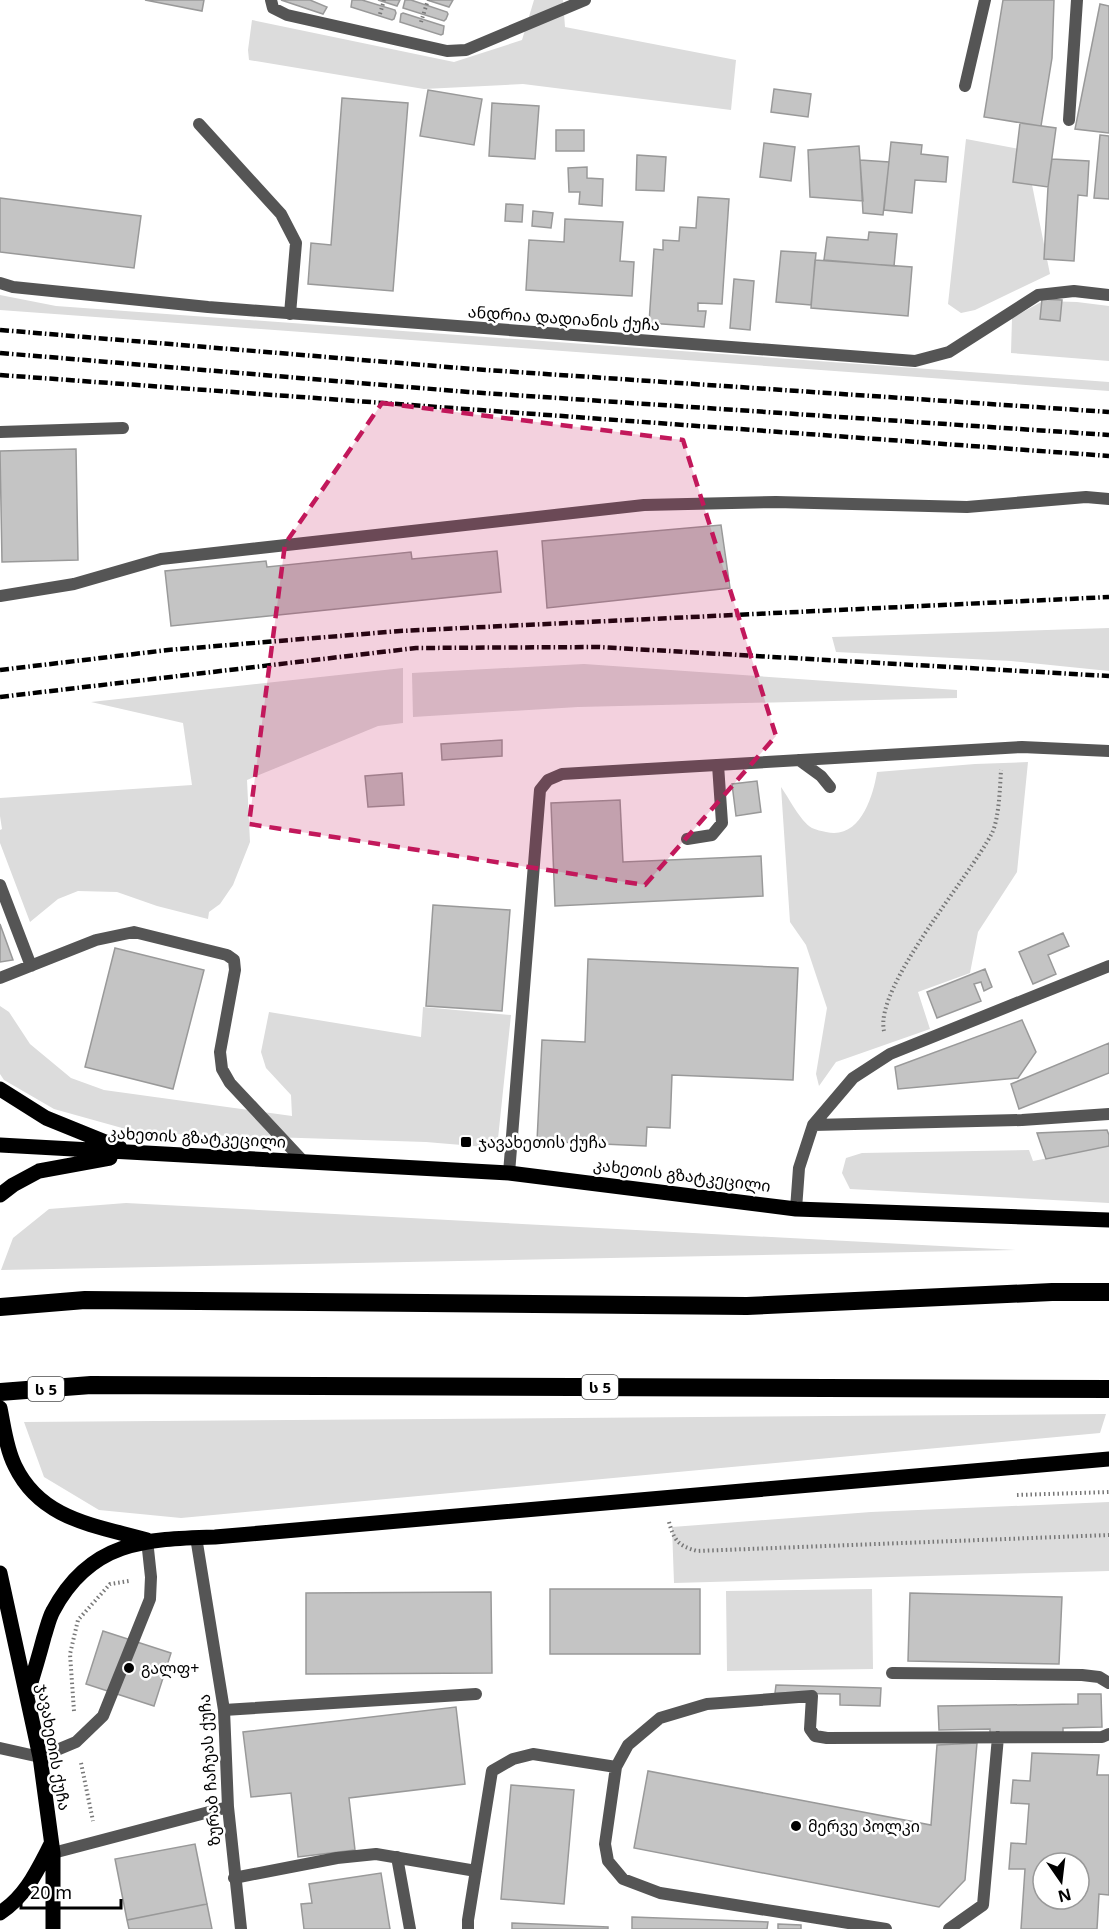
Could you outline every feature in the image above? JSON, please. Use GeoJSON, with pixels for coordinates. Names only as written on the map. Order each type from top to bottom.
{"type":"FeatureCollection","features":[{"type":"Feature","properties":{"kind":"highway"},"geometry":{"type":"LineString","coordinates":[[1052,1292],[1109,1284]]}},
{"type":"Feature","properties":{"kind":"highway"},"geometry":{"type":"LineString","coordinates":[[0,1307],[85,1300],[747,1306],[1052,1292],[1109,1292]]}},
{"type":"Feature","properties":{"kind":"highway","name":"ს 5"},"geometry":{"type":"LineString","coordinates":[[0,1392],[91,1385],[1109,1389]]}},
{"type":"Feature","properties":{"kind":"main road"},"geometry":{"type":"LineString","coordinates":[[0,1089],[46,1118],[134,1154]]}},
{"type":"Feature","properties":{"kind":"main road","name":"კახეთის გზატკეცილი"},"geometry":{"type":"LineString","coordinates":[[0,1145],[509,1173],[796,1209],[1109,1220]]}},
{"type":"Feature","properties":{"kind":"main road"},"geometry":{"type":"LineString","coordinates":[[0,1195],[39,1171],[134,1154]]}},
{"type":"Feature","properties":{"kind":"main road"},"geometry":{"type":"LineString","coordinates":[[0,1408],[15,1466],[28,1487],[44,1502],[64,1516],[147,1540]]}},
{"type":"Feature","properties":{"kind":"main road"},"geometry":{"type":"LineString","coordinates":[[27,1695],[52,1612],[69,1586],[86,1567],[117,1549],[147,1540],[1109,1459]]}},
{"type":"Feature","properties":{"kind":"main road","name":"ჯავახეთის ქუჩა"},"geometry":{"type":"LineString","coordinates":[[0,1573],[40,1757],[52,1848],[53,1929]]}},
{"type":"Feature","properties":{"kind":"main road"},"geometry":{"type":"LineString","coordinates":[[0,1913],[28,1887],[52,1848]]}},
{"type":"Feature","properties":{"kind":"street"},"geometry":{"type":"LineString","coordinates":[[271,0],[273,8],[287,15],[447,51],[466,50],[585,0]]}},
{"type":"Feature","properties":{"kind":"street"},"geometry":{"type":"LineString","coordinates":[[965,86],[985,0]]}},
{"type":"Feature","properties":{"kind":"street"},"geometry":{"type":"LineString","coordinates":[[1069,120],[1077,0]]}},
{"type":"Feature","properties":{"kind":"street"},"geometry":{"type":"LineString","coordinates":[[199,124],[281,214],[296,243],[290,314]]}},
{"type":"Feature","properties":{"kind":"street","name":"ანდრია დადიანის ქუჩა"},"geometry":{"type":"LineString","coordinates":[[0,283],[13,287],[290,314],[915,361],[949,352],[1038,295],[1074,291],[1109,295]]}},
{"type":"Feature","properties":{"kind":"street"},"geometry":{"type":"LineString","coordinates":[[0,432],[123,428]]}},
{"type":"Feature","properties":{"kind":"street"},"geometry":{"type":"LineString","coordinates":[[0,596],[74,584],[161,559],[645,505],[776,502],[967,507],[1086,497],[1109,499]]}},
{"type":"Feature","properties":{"kind":"street"},"geometry":{"type":"LineString","coordinates":[[509,1173],[540,790],[548,780],[562,774],[1022,747],[1109,751]]}},
{"type":"Feature","properties":{"kind":"street"},"geometry":{"type":"LineString","coordinates":[[799,760],[821,776],[830,787]]}},
{"type":"Feature","properties":{"kind":"street"},"geometry":{"type":"LineString","coordinates":[[687,838],[712,835],[722,823],[718,765]]}},
{"type":"Feature","properties":{"kind":"street"},"geometry":{"type":"LineString","coordinates":[[0,885],[31,966]]}},
{"type":"Feature","properties":{"kind":"street"},"geometry":{"type":"LineString","coordinates":[[0,978],[96,940],[135,932],[227,955],[234,960],[235,970],[220,1052],[222,1069],[230,1083],[304,1162]]}},
{"type":"Feature","properties":{"kind":"street"},"geometry":{"type":"LineString","coordinates":[[796,1209],[799,1168],[813,1125],[853,1078],[890,1054],[1109,966]]}},
{"type":"Feature","properties":{"kind":"street"},"geometry":{"type":"LineString","coordinates":[[813,1125],[1022,1120],[1109,1114]]}},
{"type":"Feature","properties":{"kind":"street","name":"ზურაბ ჩაჩუას ქუჩა"},"geometry":{"type":"LineString","coordinates":[[196,1537],[224,1710],[228,1807],[241,1929]]}},
{"type":"Feature","properties":{"kind":"street"},"geometry":{"type":"LineString","coordinates":[[0,1748],[40,1757],[76,1742],[103,1716],[150,1599],[151,1577],[147,1540]]}},
{"type":"Feature","properties":{"kind":"street"},"geometry":{"type":"LineString","coordinates":[[891,1673],[1082,1675],[1100,1677],[1109,1683]]}},
{"type":"Feature","properties":{"kind":"street"},"geometry":{"type":"LineString","coordinates":[[224,1710],[476,1694]]}},
{"type":"Feature","properties":{"kind":"street"},"geometry":{"type":"LineString","coordinates":[[886,1929],[660,1893],[623,1880],[608,1861],[605,1844],[616,1767],[628,1745],[660,1718],[707,1704],[813,1696],[810,1729],[815,1736],[827,1738],[1102,1737],[1109,1734]]}},
{"type":"Feature","properties":{"kind":"street"},"geometry":{"type":"LineString","coordinates":[[949,1929],[983,1905],[998,1737]]}},
{"type":"Feature","properties":{"kind":"street"},"geometry":{"type":"LineString","coordinates":[[468,1929],[492,1771],[513,1759],[533,1754],[616,1767]]}},
{"type":"Feature","properties":{"kind":"street"},"geometry":{"type":"LineString","coordinates":[[52,1848],[97,1842],[228,1807]]}},
{"type":"Feature","properties":{"kind":"street"},"geometry":{"type":"LineString","coordinates":[[234,1878],[337,1858],[375,1854],[476,1871]]}},
{"type":"Feature","properties":{"kind":"street"},"geometry":{"type":"LineString","coordinates":[[397,1857],[410,1929]]}},
{"type":"Feature","properties":{"kind":"path"},"geometry":{"type":"LineString","coordinates":[[380,16],[384,0]]}},
{"type":"Feature","properties":{"kind":"path"},"geometry":{"type":"LineString","coordinates":[[419,28],[428,0]]}},
{"type":"Feature","properties":{"kind":"path"},"geometry":{"type":"LineString","coordinates":[[890,1054],[882,1022],[886,1002],[902,970],[993,831],[999,798],[1003,749]]}},
{"type":"Feature","properties":{"kind":"path"},"geometry":{"type":"LineString","coordinates":[[1014,1495],[1109,1492]]}},
{"type":"Feature","properties":{"kind":"path"},"geometry":{"type":"LineString","coordinates":[[657,1523],[669,1522],[672,1535],[682,1547],[697,1551],[1109,1535]]}},
{"type":"Feature","properties":{"kind":"path"},"geometry":{"type":"LineString","coordinates":[[97,1842],[76,1742],[70,1654],[78,1620],[110,1584],[151,1577]]}},
{"type":"Feature","properties":{"kind":"highlighted area"},"geometry":{"type":"Polygon","coordinates":[[[382,403],[683,440],[776,736],[645,885],[249,824],[285,544],[382,403]]]}},
{"type":"Feature","properties":{"kind":"shaded area"},"geometry":{"type":"Polygon","coordinates":[[[534,0],[563,0],[565,27],[736,60],[731,110],[523,84],[424,89],[249,60],[252,20],[454,62],[522,40],[534,0]]]}},
{"type":"Feature","properties":{"kind":"shaded area"},"geometry":{"type":"Polygon","coordinates":[[[966,139],[1025,150],[1050,274],[975,310],[961,313],[948,304],[966,139]]]}},
{"type":"Feature","properties":{"kind":"shaded area"},"geometry":{"type":"Polygon","coordinates":[[[0,295],[56,306],[1109,382],[1109,391],[0,310],[0,295]]]}},
{"type":"Feature","properties":{"kind":"shaded area"},"geometry":{"type":"Polygon","coordinates":[[[1043,301],[1109,306],[1109,361],[1011,353],[1012,318],[1043,301]]]}},
{"type":"Feature","properties":{"kind":"shaded area"},"geometry":{"type":"Polygon","coordinates":[[[1109,628],[1109,671],[1011,661],[836,652],[832,637],[1109,628]]]}},
{"type":"Feature","properties":{"kind":"shaded area"},"geometry":{"type":"Polygon","coordinates":[[[584,664],[957,690],[957,698],[578,707],[413,717],[412,673],[584,664]]]}},
{"type":"Feature","properties":{"kind":"shaded area"},"geometry":{"type":"Polygon","coordinates":[[[403,668],[403,723],[378,726],[247,780],[250,842],[233,885],[220,904],[209,912],[208,919],[157,906],[117,892],[78,891],[58,899],[30,922],[0,843],[0,830],[2,829],[0,798],[192,785],[183,723],[91,702],[403,668]]]}},
{"type":"Feature","properties":{"kind":"shaded area"},"geometry":{"type":"Polygon","coordinates":[[[1028,762],[1017,872],[978,932],[970,973],[918,992],[930,1029],[836,1062],[819,1086],[816,1074],[827,1008],[806,945],[790,922],[781,787],[808,825],[817,830],[838,833],[848,830],[863,814],[872,793],[877,772],[1028,762]]]}},
{"type":"Feature","properties":{"kind":"shaded area"},"geometry":{"type":"Polygon","coordinates":[[[0,1006],[9,1012],[30,1044],[71,1078],[104,1090],[292,1116],[291,1095],[266,1068],[261,1052],[269,1012],[421,1037],[423,1007],[511,1015],[497,1148],[426,1142],[140,1133],[54,1109],[4,1080],[0,1074],[0,1006]]]}},
{"type":"Feature","properties":{"kind":"shaded area"},"geometry":{"type":"Polygon","coordinates":[[[1109,1146],[1109,1203],[850,1189],[842,1173],[846,1158],[862,1153],[1029,1150],[1033,1161],[1109,1146]]]}},
{"type":"Feature","properties":{"kind":"shaded area"},"geometry":{"type":"Polygon","coordinates":[[[126,1203],[1016,1250],[1,1270],[13,1238],[49,1209],[126,1203]]]}},
{"type":"Feature","properties":{"kind":"shaded area"},"geometry":{"type":"Polygon","coordinates":[[[1106,1414],[1100,1433],[181,1518],[99,1510],[44,1477],[24,1422],[1106,1414]]]}},
{"type":"Feature","properties":{"kind":"shaded area"},"geometry":{"type":"Polygon","coordinates":[[[1109,1502],[1109,1571],[674,1583],[672,1527],[871,1512],[1109,1502]]]}},
{"type":"Feature","properties":{"kind":"shaded area"},"geometry":{"type":"Polygon","coordinates":[[[872,1589],[873,1669],[727,1671],[726,1591],[872,1589]]]}},
{"type":"Feature","properties":{"kind":"building"},"geometry":{"type":"Polygon","coordinates":[[[145,0],[204,0],[202,11],[145,0]]]}},
{"type":"Feature","properties":{"kind":"building"},"geometry":{"type":"Polygon","coordinates":[[[281,0],[310,0],[327,7],[323,14],[281,0]]]}},
{"type":"Feature","properties":{"kind":"building"},"geometry":{"type":"Polygon","coordinates":[[[352,0],[362,0],[395,10],[394,19],[351,7],[352,0]]]}},
{"type":"Feature","properties":{"kind":"building"},"geometry":{"type":"Polygon","coordinates":[[[378,0],[400,0],[397,6],[378,0]]]}},
{"type":"Feature","properties":{"kind":"building"},"geometry":{"type":"Polygon","coordinates":[[[405,0],[411,0],[448,14],[444,21],[403,8],[405,0]]]}},
{"type":"Feature","properties":{"kind":"building"},"geometry":{"type":"Polygon","coordinates":[[[427,0],[453,0],[449,7],[427,0]]]}},
{"type":"Feature","properties":{"kind":"building"},"geometry":{"type":"Polygon","coordinates":[[[1003,0],[1054,0],[1052,58],[1041,126],[984,117],[1003,0]]]}},
{"type":"Feature","properties":{"kind":"building"},"geometry":{"type":"Polygon","coordinates":[[[1100,4],[1109,6],[1109,133],[1075,129],[1100,4]]]}},
{"type":"Feature","properties":{"kind":"building"},"geometry":{"type":"Polygon","coordinates":[[[403,13],[444,26],[443,34],[400,22],[403,13]]]}},
{"type":"Feature","properties":{"kind":"building"},"geometry":{"type":"Polygon","coordinates":[[[774,89],[811,94],[808,117],[771,112],[774,89]]]}},
{"type":"Feature","properties":{"kind":"building"},"geometry":{"type":"Polygon","coordinates":[[[428,90],[482,99],[474,145],[420,136],[428,90]]]}},
{"type":"Feature","properties":{"kind":"building"},"geometry":{"type":"Polygon","coordinates":[[[342,98],[408,103],[393,291],[308,284],[311,243],[331,245],[342,98]]]}},
{"type":"Feature","properties":{"kind":"building"},"geometry":{"type":"Polygon","coordinates":[[[492,103],[539,106],[535,159],[489,156],[492,103]]]}},
{"type":"Feature","properties":{"kind":"building"},"geometry":{"type":"Polygon","coordinates":[[[1020,123],[1056,128],[1048,187],[1013,182],[1020,123]]]}},
{"type":"Feature","properties":{"kind":"building"},"geometry":{"type":"Polygon","coordinates":[[[556,130],[584,130],[584,151],[556,151],[556,130]]]}},
{"type":"Feature","properties":{"kind":"building"},"geometry":{"type":"Polygon","coordinates":[[[1100,135],[1109,136],[1109,199],[1094,198],[1100,135]]]}},
{"type":"Feature","properties":{"kind":"building"},"geometry":{"type":"Polygon","coordinates":[[[891,142],[922,145],[921,154],[948,157],[946,182],[915,180],[912,213],[884,210],[891,142]]]}},
{"type":"Feature","properties":{"kind":"building"},"geometry":{"type":"Polygon","coordinates":[[[764,143],[795,147],[791,181],[760,177],[764,143]]]}},
{"type":"Feature","properties":{"kind":"building"},"geometry":{"type":"Polygon","coordinates":[[[859,146],[863,201],[810,197],[808,150],[859,146]]]}},
{"type":"Feature","properties":{"kind":"building"},"geometry":{"type":"Polygon","coordinates":[[[637,155],[666,157],[664,191],[636,190],[637,155]]]}},
{"type":"Feature","properties":{"kind":"building"},"geometry":{"type":"Polygon","coordinates":[[[1052,159],[1089,161],[1087,196],[1078,195],[1074,261],[1044,259],[1052,159]]]}},
{"type":"Feature","properties":{"kind":"building"},"geometry":{"type":"Polygon","coordinates":[[[860,160],[889,162],[883,215],[863,213],[860,160]]]}},
{"type":"Feature","properties":{"kind":"building"},"geometry":{"type":"Polygon","coordinates":[[[587,167],[587,178],[603,179],[602,206],[579,204],[580,192],[569,192],[568,168],[587,167]]]}},
{"type":"Feature","properties":{"kind":"building"},"geometry":{"type":"Polygon","coordinates":[[[698,197],[729,199],[722,304],[698,303],[698,311],[706,311],[704,327],[649,323],[654,249],[663,250],[663,240],[679,241],[680,227],[696,228],[698,197]]]}},
{"type":"Feature","properties":{"kind":"building"},"geometry":{"type":"Polygon","coordinates":[[[0,198],[141,216],[134,268],[0,252],[0,198]]]}},
{"type":"Feature","properties":{"kind":"building"},"geometry":{"type":"Polygon","coordinates":[[[506,204],[523,205],[522,222],[505,221],[506,204]]]}},
{"type":"Feature","properties":{"kind":"building"},"geometry":{"type":"Polygon","coordinates":[[[533,211],[553,213],[551,228],[532,226],[533,211]]]}},
{"type":"Feature","properties":{"kind":"building"},"geometry":{"type":"Polygon","coordinates":[[[565,219],[623,222],[620,261],[634,262],[632,296],[526,290],[529,240],[564,242],[565,219]]]}},
{"type":"Feature","properties":{"kind":"building"},"geometry":{"type":"Polygon","coordinates":[[[869,232],[897,234],[894,266],[824,260],[827,237],[868,240],[869,232]]]}},
{"type":"Feature","properties":{"kind":"building"},"geometry":{"type":"Polygon","coordinates":[[[781,251],[816,253],[811,305],[776,302],[781,251]]]}},
{"type":"Feature","properties":{"kind":"building"},"geometry":{"type":"Polygon","coordinates":[[[815,260],[912,267],[908,316],[811,308],[815,260]]]}},
{"type":"Feature","properties":{"kind":"building"},"geometry":{"type":"Polygon","coordinates":[[[734,279],[754,281],[750,330],[730,328],[734,279]]]}},
{"type":"Feature","properties":{"kind":"building"},"geometry":{"type":"Polygon","coordinates":[[[1042,299],[1062,300],[1060,321],[1040,319],[1042,299]]]}},
{"type":"Feature","properties":{"kind":"building"},"geometry":{"type":"Polygon","coordinates":[[[76,449],[78,560],[2,562],[0,451],[76,449]]]}},
{"type":"Feature","properties":{"kind":"building"},"geometry":{"type":"Polygon","coordinates":[[[721,525],[730,588],[547,608],[542,541],[721,525]]]}},
{"type":"Feature","properties":{"kind":"building"},"geometry":{"type":"Polygon","coordinates":[[[497,551],[501,592],[171,626],[165,571],[266,561],[267,567],[411,552],[412,559],[497,551]]]}},
{"type":"Feature","properties":{"kind":"building"},"geometry":{"type":"Polygon","coordinates":[[[502,740],[502,756],[442,760],[441,744],[502,740]]]}},
{"type":"Feature","properties":{"kind":"building"},"geometry":{"type":"Polygon","coordinates":[[[402,773],[404,805],[368,807],[365,776],[402,773]]]}},
{"type":"Feature","properties":{"kind":"building"},"geometry":{"type":"Polygon","coordinates":[[[757,781],[761,812],[736,816],[732,784],[757,781]]]}},
{"type":"Feature","properties":{"kind":"building"},"geometry":{"type":"Polygon","coordinates":[[[620,800],[623,862],[761,856],[763,896],[555,906],[551,803],[620,800]]]}},
{"type":"Feature","properties":{"kind":"building"},"geometry":{"type":"Polygon","coordinates":[[[433,905],[510,910],[502,1011],[426,1006],[433,905]]]}},
{"type":"Feature","properties":{"kind":"building"},"geometry":{"type":"Polygon","coordinates":[[[0,924],[13,960],[0,962],[0,924]]]}},
{"type":"Feature","properties":{"kind":"building"},"geometry":{"type":"Polygon","coordinates":[[[1063,933],[1069,946],[1048,955],[1056,974],[1033,984],[1019,952],[1063,933]]]}},
{"type":"Feature","properties":{"kind":"building"},"geometry":{"type":"Polygon","coordinates":[[[115,948],[204,970],[173,1089],[85,1067],[115,948]]]}},
{"type":"Feature","properties":{"kind":"building"},"geometry":{"type":"Polygon","coordinates":[[[588,959],[798,968],[793,1080],[672,1075],[670,1128],[647,1127],[646,1146],[537,1141],[542,1040],[585,1042],[588,959]]]}},
{"type":"Feature","properties":{"kind":"building"},"geometry":{"type":"Polygon","coordinates":[[[985,969],[992,987],[984,991],[981,982],[974,984],[981,1001],[937,1018],[927,992],[985,969]]]}},
{"type":"Feature","properties":{"kind":"building"},"geometry":{"type":"Polygon","coordinates":[[[1022,1020],[1036,1052],[1018,1078],[898,1089],[895,1067],[1022,1020]]]}},
{"type":"Feature","properties":{"kind":"building"},"geometry":{"type":"Polygon","coordinates":[[[1109,1043],[1109,1073],[1019,1109],[1011,1084],[1109,1043]]]}},
{"type":"Feature","properties":{"kind":"building"},"geometry":{"type":"Polygon","coordinates":[[[1107,1130],[1109,1146],[1046,1159],[1037,1133],[1107,1130]]]}},
{"type":"Feature","properties":{"kind":"building"},"geometry":{"type":"Polygon","coordinates":[[[550,1589],[700,1589],[700,1654],[550,1654],[550,1589]]]}},
{"type":"Feature","properties":{"kind":"building"},"geometry":{"type":"Polygon","coordinates":[[[491,1592],[492,1673],[306,1674],[306,1593],[491,1592]]]}},
{"type":"Feature","properties":{"kind":"building"},"geometry":{"type":"Polygon","coordinates":[[[910,1593],[1062,1597],[1059,1664],[908,1661],[910,1593]]]}},
{"type":"Feature","properties":{"kind":"building","name":"გალფ+"},"geometry":{"type":"Polygon","coordinates":[[[103,1631],[171,1653],[154,1706],[86,1684],[103,1631]]]}},
{"type":"Feature","properties":{"kind":"building"},"geometry":{"type":"Polygon","coordinates":[[[776,1685],[881,1688],[880,1706],[840,1705],[840,1694],[775,1693],[776,1685]]]}},
{"type":"Feature","properties":{"kind":"building"},"geometry":{"type":"Polygon","coordinates":[[[1078,1694],[1101,1694],[1102,1727],[1063,1728],[1063,1735],[990,1736],[990,1729],[939,1730],[938,1706],[1078,1704],[1078,1694]]]}},
{"type":"Feature","properties":{"kind":"building"},"geometry":{"type":"Polygon","coordinates":[[[456,1707],[465,1784],[349,1798],[355,1850],[298,1857],[291,1793],[251,1797],[243,1732],[456,1707]]]}},
{"type":"Feature","properties":{"kind":"building"},"geometry":{"type":"Polygon","coordinates":[[[977,1743],[965,1880],[939,1907],[634,1848],[648,1771],[931,1825],[937,1745],[977,1743]]]}},
{"type":"Feature","properties":{"kind":"building"},"geometry":{"type":"Polygon","coordinates":[[[1032,1753],[1099,1755],[1097,1775],[1109,1775],[1109,1895],[1099,1894],[1097,1929],[1021,1929],[1025,1869],[1009,1869],[1011,1843],[1026,1844],[1029,1804],[1011,1803],[1013,1780],[1030,1781],[1032,1753]]]}},
{"type":"Feature","properties":{"kind":"building"},"geometry":{"type":"Polygon","coordinates":[[[511,1785],[574,1790],[564,1904],[501,1899],[511,1785]]]}},
{"type":"Feature","properties":{"kind":"building"},"geometry":{"type":"Polygon","coordinates":[[[195,1844],[207,1904],[127,1920],[115,1859],[195,1844]]]}},
{"type":"Feature","properties":{"kind":"building"},"geometry":{"type":"Polygon","coordinates":[[[381,1873],[390,1929],[304,1929],[301,1904],[312,1903],[309,1884],[381,1873]]]}},
{"type":"Feature","properties":{"kind":"building"},"geometry":{"type":"Polygon","coordinates":[[[207,1904],[212,1929],[129,1929],[127,1920],[207,1904]]]}},
{"type":"Feature","properties":{"kind":"building"},"geometry":{"type":"Polygon","coordinates":[[[632,1917],[768,1922],[767,1929],[632,1929],[632,1917]]]}},
{"type":"Feature","properties":{"kind":"building"},"geometry":{"type":"Polygon","coordinates":[[[512,1923],[608,1927],[608,1929],[512,1929],[512,1923]]]}},
{"type":"Feature","properties":{"kind":"building"},"geometry":{"type":"Polygon","coordinates":[[[778,1924],[801,1925],[801,1929],[778,1929],[778,1924]]]}},
{"type":"Feature","properties":{"kind":"railway"},"geometry":{"type":"LineString","coordinates":[[0,330],[472,369],[1109,412]]}},
{"type":"Feature","properties":{"kind":"railway"},"geometry":{"type":"LineString","coordinates":[[0,353],[468,392],[1109,435]]}},
{"type":"Feature","properties":{"kind":"railway"},"geometry":{"type":"LineString","coordinates":[[0,375],[1109,456]]}},
{"type":"Feature","properties":{"kind":"railway"},"geometry":{"type":"LineString","coordinates":[[0,670],[168,650],[400,631],[1109,597]]}},
{"type":"Feature","properties":{"kind":"railway"},"geometry":{"type":"LineString","coordinates":[[0,697],[416,648],[598,647],[1109,676]]}},
{"type":"Feature","properties":{"kind":"place","name":"ჯავახეთის ქუჩა"},"geometry":{"type":"Point","coordinates":[466,1142]}},
{"type":"Feature","properties":{"kind":"place","name":"გალფ+"},"geometry":{"type":"Point","coordinates":[129,1668]}},
{"type":"Feature","properties":{"kind":"place","name":"მერვე პოლკი"},"geometry":{"type":"Point","coordinates":[796,1826]}}]}
